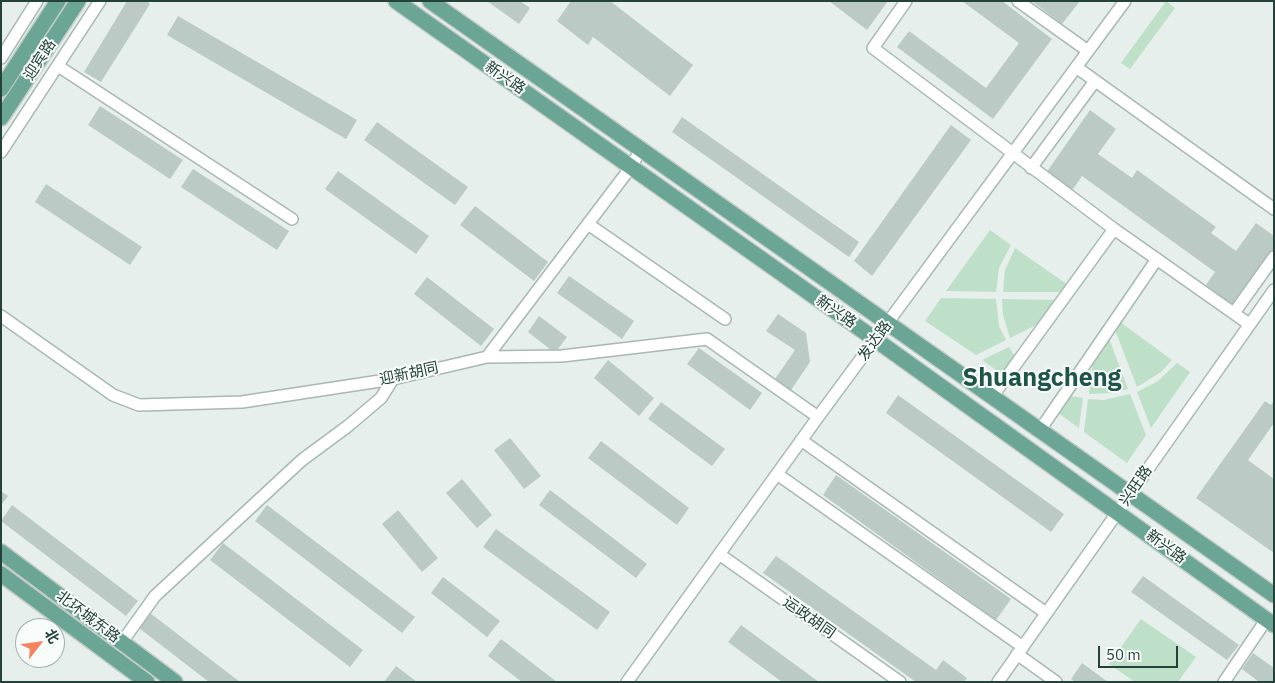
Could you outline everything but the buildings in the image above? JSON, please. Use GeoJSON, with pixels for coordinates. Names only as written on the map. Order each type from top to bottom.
{"type":"FeatureCollection","features":[{"type":"Feature","properties":{"kind":"main road","name":"迎宾路"},"geometry":{"type":"LineString","coordinates":[[1,89],[58,1]]}},
{"type":"Feature","properties":{"kind":"main road","name":"迎宾路"},"geometry":{"type":"LineString","coordinates":[[2,114],[78,1]]}},
{"type":"Feature","properties":{"kind":"main road","name":"新兴路"},"geometry":{"type":"LineString","coordinates":[[396,1],[876,340],[1270,623]]}},
{"type":"Feature","properties":{"kind":"main road","name":"新兴路"},"geometry":{"type":"LineString","coordinates":[[430,1],[1274,595]]}},
{"type":"Feature","properties":{"kind":"main road","name":"北环城东路"},"geometry":{"type":"LineString","coordinates":[[1,552],[175,682]]}},
{"type":"Feature","properties":{"kind":"main road","name":"北环城东路"},"geometry":{"type":"LineString","coordinates":[[1,574],[147,682]]}},
{"type":"Feature","properties":{"kind":"street"},"geometry":{"type":"LineString","coordinates":[[1,58],[37,1]]}},
{"type":"Feature","properties":{"kind":"street"},"geometry":{"type":"LineString","coordinates":[[1,152],[100,1]]}},
{"type":"Feature","properties":{"kind":"street"},"geometry":{"type":"LineString","coordinates":[[906,1],[872,48],[1012,155],[1249,324]]}},
{"type":"Feature","properties":{"kind":"street"},"geometry":{"type":"LineString","coordinates":[[1018,1],[1088,51]]}},
{"type":"Feature","properties":{"kind":"street","name":"发达路"},"geometry":{"type":"LineString","coordinates":[[627,682],[801,440],[1125,1]]}},
{"type":"Feature","properties":{"kind":"street"},"geometry":{"type":"LineString","coordinates":[[38,62],[55,69],[292,220]]}},
{"type":"Feature","properties":{"kind":"street"},"geometry":{"type":"LineString","coordinates":[[1076,68],[1274,209]]}},
{"type":"Feature","properties":{"kind":"street"},"geometry":{"type":"LineString","coordinates":[[1031,168],[1095,81]]}},
{"type":"Feature","properties":{"kind":"street"},"geometry":{"type":"LineString","coordinates":[[487,357],[631,167],[641,149]]}},
{"type":"Feature","properties":{"kind":"street"},"geometry":{"type":"LineString","coordinates":[[588,224],[725,319]]}},
{"type":"Feature","properties":{"kind":"street"},"geometry":{"type":"LineString","coordinates":[[992,397],[1114,229]]}},
{"type":"Feature","properties":{"kind":"street"},"geometry":{"type":"LineString","coordinates":[[1234,313],[1274,257]]}},
{"type":"Feature","properties":{"kind":"street"},"geometry":{"type":"LineString","coordinates":[[1040,430],[1157,259]]}},
{"type":"Feature","properties":{"kind":"street","name":"兴旺路"},"geometry":{"type":"LineString","coordinates":[[998,682],[1274,290]]}},
{"type":"Feature","properties":{"kind":"street","name":"迎新胡同"},"geometry":{"type":"LineString","coordinates":[[1,316],[113,395],[139,405],[242,402],[393,379],[487,357],[562,356],[707,339],[818,417]]}},
{"type":"Feature","properties":{"kind":"street"},"geometry":{"type":"LineString","coordinates":[[122,642],[155,596],[302,460],[348,426],[381,398],[393,379]]}},
{"type":"Feature","properties":{"kind":"street"},"geometry":{"type":"LineString","coordinates":[[801,440],[1046,613]]}},
{"type":"Feature","properties":{"kind":"street"},"geometry":{"type":"LineString","coordinates":[[777,474],[1020,650],[1056,682]]}},
{"type":"Feature","properties":{"kind":"street","name":"运政胡同"},"geometry":{"type":"LineString","coordinates":[[719,554],[900,682]]}},
{"type":"Feature","properties":{"kind":"street"},"geometry":{"type":"LineString","coordinates":[[1224,682],[1270,623]]}},
{"type":"Feature","properties":{"kind":"green space"},"geometry":{"type":"Polygon","coordinates":[[[1166,1],[1175,8],[1130,69],[1121,63],[1166,1]]]}},
{"type":"Feature","properties":{"kind":"green space"},"geometry":{"type":"Polygon","coordinates":[[[990,230],[1011,245],[999,268],[996,292],[946,291],[990,230]]]}},
{"type":"Feature","properties":{"kind":"green space"},"geometry":{"type":"Polygon","coordinates":[[[1015,248],[1068,285],[1062,292],[1003,292],[1005,270],[1015,248]]]}},
{"type":"Feature","properties":{"kind":"green space"},"geometry":{"type":"Polygon","coordinates":[[[941,298],[996,299],[999,326],[1006,340],[976,355],[925,321],[941,298]]]}},
{"type":"Feature","properties":{"kind":"green space"},"geometry":{"type":"Polygon","coordinates":[[[1002,299],[1056,300],[1040,323],[1010,338],[1003,315],[1002,299]]]}},
{"type":"Feature","properties":{"kind":"green space"},"geometry":{"type":"Polygon","coordinates":[[[1120,322],[1172,360],[1161,372],[1137,387],[1115,330],[1120,322]]]}},
{"type":"Feature","properties":{"kind":"green space"},"geometry":{"type":"Polygon","coordinates":[[[1109,338],[1128,389],[1113,393],[1089,394],[1093,361],[1109,338]]]}},
{"type":"Feature","properties":{"kind":"green space"},"geometry":{"type":"Polygon","coordinates":[[[1009,347],[1016,358],[1003,375],[982,360],[1009,347]]]}},
{"type":"Feature","properties":{"kind":"green space"},"geometry":{"type":"Polygon","coordinates":[[[1177,363],[1190,372],[1151,428],[1137,392],[1158,381],[1177,363]]]}},
{"type":"Feature","properties":{"kind":"green space"},"geometry":{"type":"Polygon","coordinates":[[[1130,394],[1146,435],[1127,463],[1084,432],[1088,399],[1104,400],[1130,394]]]}},
{"type":"Feature","properties":{"kind":"green space"},"geometry":{"type":"Polygon","coordinates":[[[1069,396],[1083,398],[1079,428],[1058,413],[1069,396]]]}},
{"type":"Feature","properties":{"kind":"green space"},"geometry":{"type":"Polygon","coordinates":[[[1141,619],[1196,657],[1178,682],[1135,682],[1109,664],[1141,619]]]}},
{"type":"Feature","properties":{"kind":"district","name":"Shuangcheng"},"geometry":{"type":"Point","coordinates":[1042,379]}}]}
